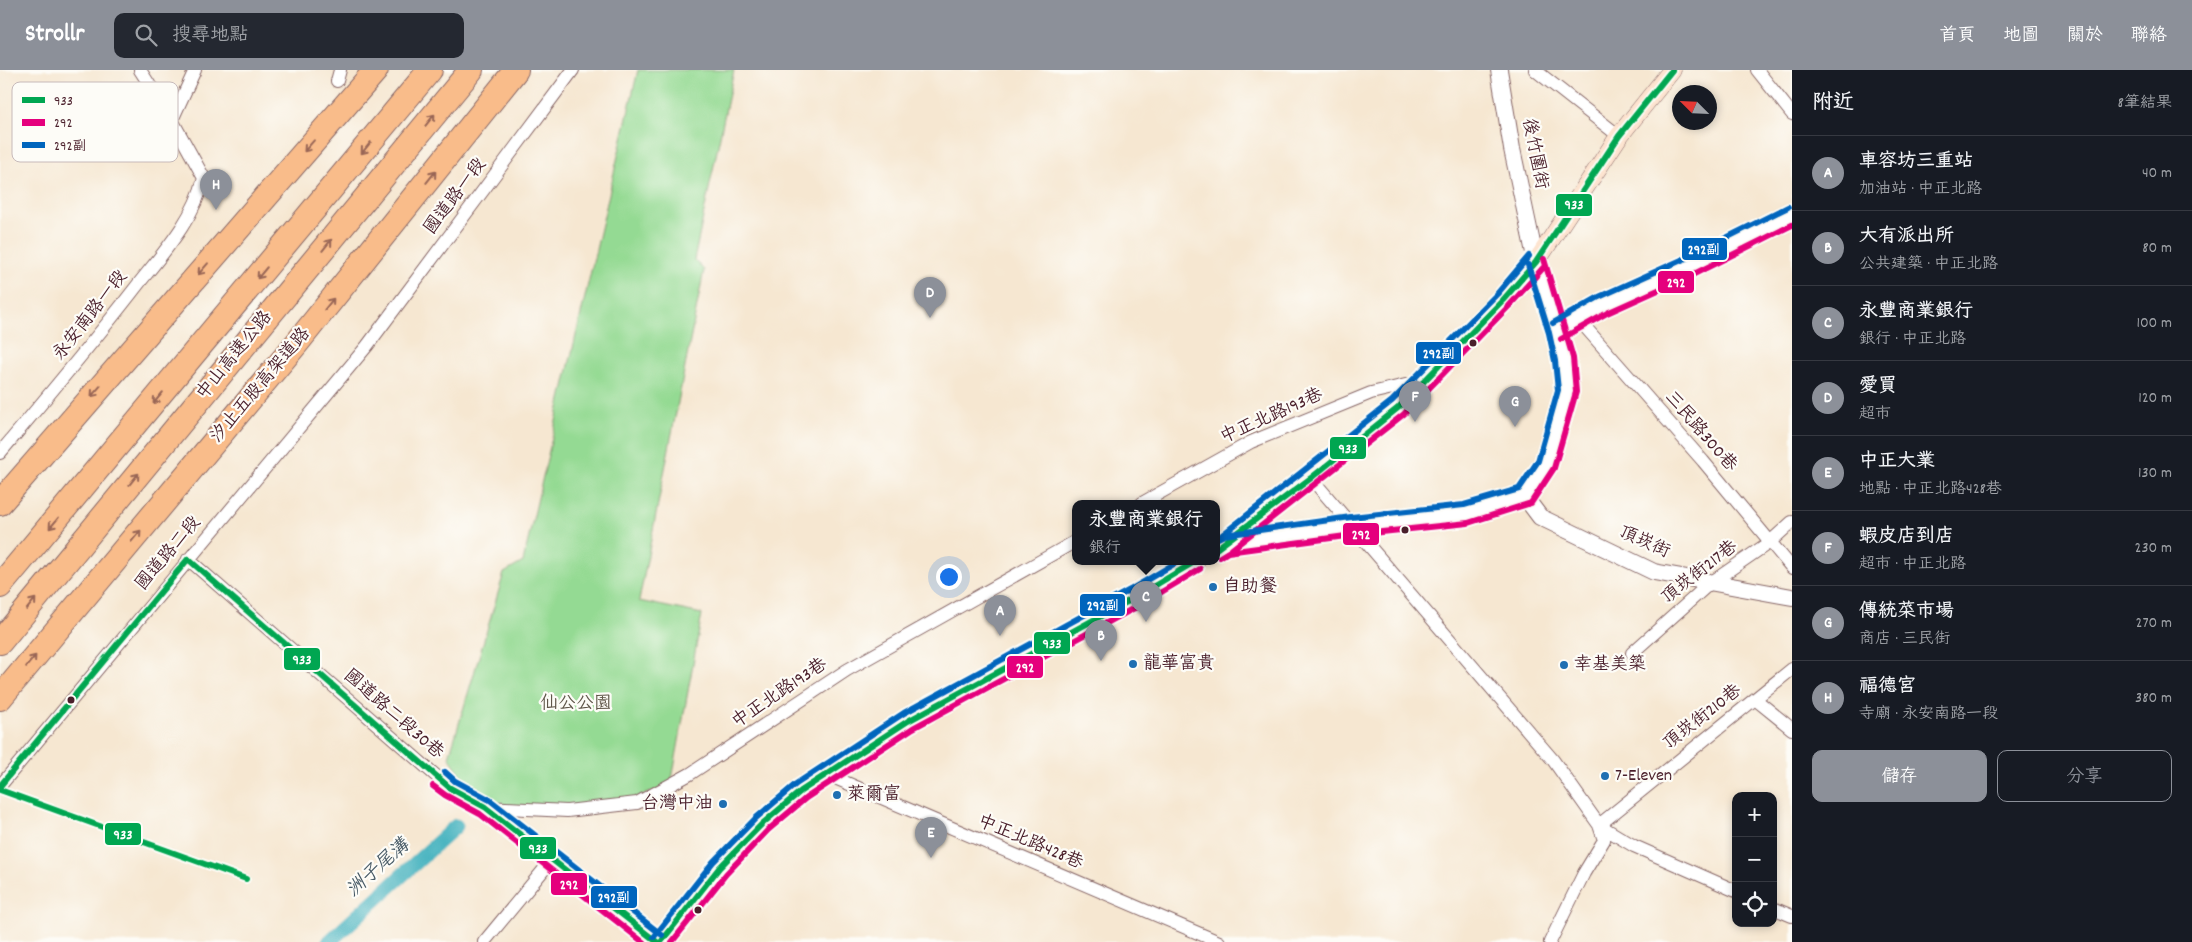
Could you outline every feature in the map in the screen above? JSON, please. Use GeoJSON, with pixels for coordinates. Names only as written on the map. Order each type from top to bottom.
{"type":"FeatureCollection","features":[{"type":"Feature","properties":{"kind":"highway"},"geometry":{"type":"LineString","coordinates":[[0,503],[376,70]]}},
{"type":"Feature","properties":{"kind":"highway","name":"中山高速公路"},"geometry":{"type":"LineString","coordinates":[[0,586],[430,70]]}},
{"type":"Feature","properties":{"kind":"highway","name":"中山高速公路"},"geometry":{"type":"LineString","coordinates":[[0,642],[471,70]]}},
{"type":"Feature","properties":{"kind":"highway","name":"汐止五股高架道路"},"geometry":{"type":"LineString","coordinates":[[0,698],[297,343],[516,70]]}},
{"type":"Feature","properties":{"kind":"main road"},"geometry":{"type":"LineString","coordinates":[[1220,546],[1311,478],[1398,408],[1503,300],[1536,262],[1619,136],[1672,70]]}},
{"type":"Feature","properties":{"kind":"main road"},"geometry":{"type":"LineString","coordinates":[[661,942],[719,868],[762,824],[801,791],[908,721],[1134,598],[1189,565]]}},
{"type":"Feature","properties":{"kind":"street"},"geometry":{"type":"LineString","coordinates":[[140,70],[148,82]]}},
{"type":"Feature","properties":{"kind":"street"},"geometry":{"type":"LineString","coordinates":[[178,107],[195,70]]}},
{"type":"Feature","properties":{"kind":"street","name":"國道路一段"},"geometry":{"type":"LineString","coordinates":[[367,346],[573,70]]}},
{"type":"Feature","properties":{"kind":"street","name":"後竹圍街"},"geometry":{"type":"LineString","coordinates":[[1499,70],[1512,149],[1536,262],[1558,331],[1564,360],[1566,391],[1546,465],[1525,496]]}},
{"type":"Feature","properties":{"kind":"street"},"geometry":{"type":"LineString","coordinates":[[1536,70],[1619,136]]}},
{"type":"Feature","properties":{"kind":"street"},"geometry":{"type":"LineString","coordinates":[[1756,70],[1792,114]]}},
{"type":"Feature","properties":{"kind":"street","name":"永安南路一段"},"geometry":{"type":"LineString","coordinates":[[0,453],[81,358],[183,225],[200,194],[204,178],[178,131]]}},
{"type":"Feature","properties":{"kind":"street"},"geometry":{"type":"LineString","coordinates":[[1558,331],[1603,305],[1690,266],[1792,215]]}},
{"type":"Feature","properties":{"kind":"street","name":"三民路300巷"},"geometry":{"type":"LineString","coordinates":[[1579,320],[1703,461],[1792,568]]}},
{"type":"Feature","properties":{"kind":"street","name":"國道路二段"},"geometry":{"type":"LineString","coordinates":[[0,786],[367,346]]}},
{"type":"Feature","properties":{"kind":"street","name":"中正北路193巷"},"geometry":{"type":"LineString","coordinates":[[1147,500],[1251,442],[1370,393],[1423,381]]}},
{"type":"Feature","properties":{"kind":"street"},"geometry":{"type":"LineString","coordinates":[[1311,478],[1552,760],[1599,824],[1604,840],[1584,874],[1550,942]]}},
{"type":"Feature","properties":{"kind":"street"},"geometry":{"type":"LineString","coordinates":[[1220,546],[1352,526],[1466,514],[1525,496]]}},
{"type":"Feature","properties":{"kind":"street","name":"頂崁街"},"geometry":{"type":"LineString","coordinates":[[1525,496],[1540,517],[1654,572],[1709,584],[1792,597]]}},
{"type":"Feature","properties":{"kind":"street","name":"頂崁街217巷"},"geometry":{"type":"LineString","coordinates":[[1632,653],[1709,584],[1770,542],[1792,522]]}},
{"type":"Feature","properties":{"kind":"street","name":"中正北路193巷"},"geometry":{"type":"LineString","coordinates":[[485,807],[568,811],[637,803],[690,774],[847,670],[1072,543]]}},
{"type":"Feature","properties":{"kind":"street","name":"國道路二段30巷"},"geometry":{"type":"LineString","coordinates":[[188,559],[450,788],[485,807]]}},
{"type":"Feature","properties":{"kind":"street","name":"頂崁街210巷"},"geometry":{"type":"LineString","coordinates":[[1599,824],[1792,670]]}},
{"type":"Feature","properties":{"kind":"street"},"geometry":{"type":"LineString","coordinates":[[1755,699],[1792,729]]}},
{"type":"Feature","properties":{"kind":"street","name":"中正北路428巷"},"geometry":{"type":"LineString","coordinates":[[828,775],[1219,942]]}},
{"type":"Feature","properties":{"kind":"street"},"geometry":{"type":"LineString","coordinates":[[485,807],[551,861],[657,942]]}},
{"type":"Feature","properties":{"kind":"street"},"geometry":{"type":"LineString","coordinates":[[1599,824],[1634,846],[1732,889]]}},
{"type":"Feature","properties":{"kind":"street"},"geometry":{"type":"LineString","coordinates":[[484,942],[551,861]]}},
{"type":"Feature","properties":{"kind":"street"},"geometry":{"type":"LineString","coordinates":[[1777,909],[1790,911]]}},
{"type":"Feature","properties":{"kind":"green space","name":"仙公公園"},"geometry":{"type":"Polygon","coordinates":[[[638,70],[734,70],[694,260],[704,270],[639,601],[702,614],[671,785],[591,814],[487,812],[449,757],[504,573],[523,562],[638,70]]]}},
{"type":"Feature","properties":{"kind":"waterway","name":"洲子尾溝"},"geometry":{"type":"LineString","coordinates":[[329,942],[456,826]]}},
{"type":"Feature","properties":{"kind":"transit line","name":"933"},"geometry":{"type":"LineString","coordinates":[[1220,546],[1311,478],[1398,408],[1503,300],[1536,262],[1619,136],[1672,70]]}},
{"type":"Feature","properties":{"kind":"transit line","name":"292副"},"geometry":{"type":"LineString","coordinates":[[1553,323],[1599,297],[1686,258],[1788,207]]}},
{"type":"Feature","properties":{"kind":"transit line","name":"292"},"geometry":{"type":"LineString","coordinates":[[1561,339],[1607,313],[1694,274],[1792,225]]}},
{"type":"Feature","properties":{"kind":"transit line","name":"292副"},"geometry":{"type":"LineString","coordinates":[[1222,535],[1392,401],[1497,294],[1529,256]]}},
{"type":"Feature","properties":{"kind":"transit line","name":"292"},"geometry":{"type":"LineString","coordinates":[[1220,557],[1228,552],[1353,535],[1468,523],[1531,503],[1554,468],[1576,392],[1573,358],[1544,259]]}},
{"type":"Feature","properties":{"kind":"transit line","name":"292副"},"geometry":{"type":"LineString","coordinates":[[1220,537],[1351,517],[1464,505],[1519,489],[1538,461],[1558,390],[1555,361],[1549,333],[1528,265]]}},
{"type":"Feature","properties":{"kind":"transit line","name":"292"},"geometry":{"type":"LineString","coordinates":[[1232,549],[1404,414],[1509,306],[1543,268]]}},
{"type":"Feature","properties":{"kind":"transit line","name":"933"},"geometry":{"type":"LineString","coordinates":[[188,559],[450,788],[485,807],[657,942]]}},
{"type":"Feature","properties":{"kind":"transit line","name":"933"},"geometry":{"type":"LineString","coordinates":[[0,786],[188,559]]}},
{"type":"Feature","properties":{"kind":"transit line","name":"292副"},"geometry":{"type":"LineString","coordinates":[[654,937],[713,862],[756,818],[796,784],[904,713],[1172,565]]}},
{"type":"Feature","properties":{"kind":"transit line","name":"933"},"geometry":{"type":"LineString","coordinates":[[661,942],[719,868],[762,824],[801,791],[908,721],[1134,598],[1189,565]]}},
{"type":"Feature","properties":{"kind":"transit line","name":"292"},"geometry":{"type":"LineString","coordinates":[[672,942],[726,874],[768,830],[806,798],[913,728],[1138,606],[1200,569]]}},
{"type":"Feature","properties":{"kind":"transit line","name":"292副"},"geometry":{"type":"LineString","coordinates":[[445,772],[455,781],[490,800],[662,935]]}},
{"type":"Feature","properties":{"kind":"transit line","name":"292"},"geometry":{"type":"LineString","coordinates":[[433,786],[445,795],[480,814],[643,942]]}},
{"type":"Feature","properties":{"kind":"transit line","name":"933"},"geometry":{"type":"LineString","coordinates":[[0,790],[246,879]]}},
{"type":"Feature","properties":{"kind":"place","name":"福德宮"},"geometry":{"type":"Point","coordinates":[216,210]}},
{"type":"Feature","properties":{"kind":"place","name":"愛買"},"geometry":{"type":"Point","coordinates":[930,318]}},
{"type":"Feature","properties":{"kind":"place","name":"蝦皮店到店"},"geometry":{"type":"Point","coordinates":[1415,422]}},
{"type":"Feature","properties":{"kind":"place","name":"傳統菜市場"},"geometry":{"type":"Point","coordinates":[1515,427]}},
{"type":"Feature","properties":{"kind":"place","name":"自助餐"},"geometry":{"type":"Point","coordinates":[1213,587]}},
{"type":"Feature","properties":{"kind":"place","name":"永豐商業銀行"},"geometry":{"type":"Point","coordinates":[1146,622]}},
{"type":"Feature","properties":{"kind":"place","name":"車容坊三重站"},"geometry":{"type":"Point","coordinates":[1000,636]}},
{"type":"Feature","properties":{"kind":"place","name":"大有派出所"},"geometry":{"type":"Point","coordinates":[1101,661]}},
{"type":"Feature","properties":{"kind":"place","name":"龍華富貴"},"geometry":{"type":"Point","coordinates":[1133,664]}},
{"type":"Feature","properties":{"kind":"place","name":"幸基美築"},"geometry":{"type":"Point","coordinates":[1564,665]}},
{"type":"Feature","properties":{"kind":"place","name":"7-Eleven"},"geometry":{"type":"Point","coordinates":[1605,776]}},
{"type":"Feature","properties":{"kind":"place","name":"萊爾富"},"geometry":{"type":"Point","coordinates":[837,795]}},
{"type":"Feature","properties":{"kind":"place","name":"台灣中油"},"geometry":{"type":"Point","coordinates":[723,804]}},
{"type":"Feature","properties":{"kind":"place","name":"中正大業"},"geometry":{"type":"Point","coordinates":[931,858]}}]}
